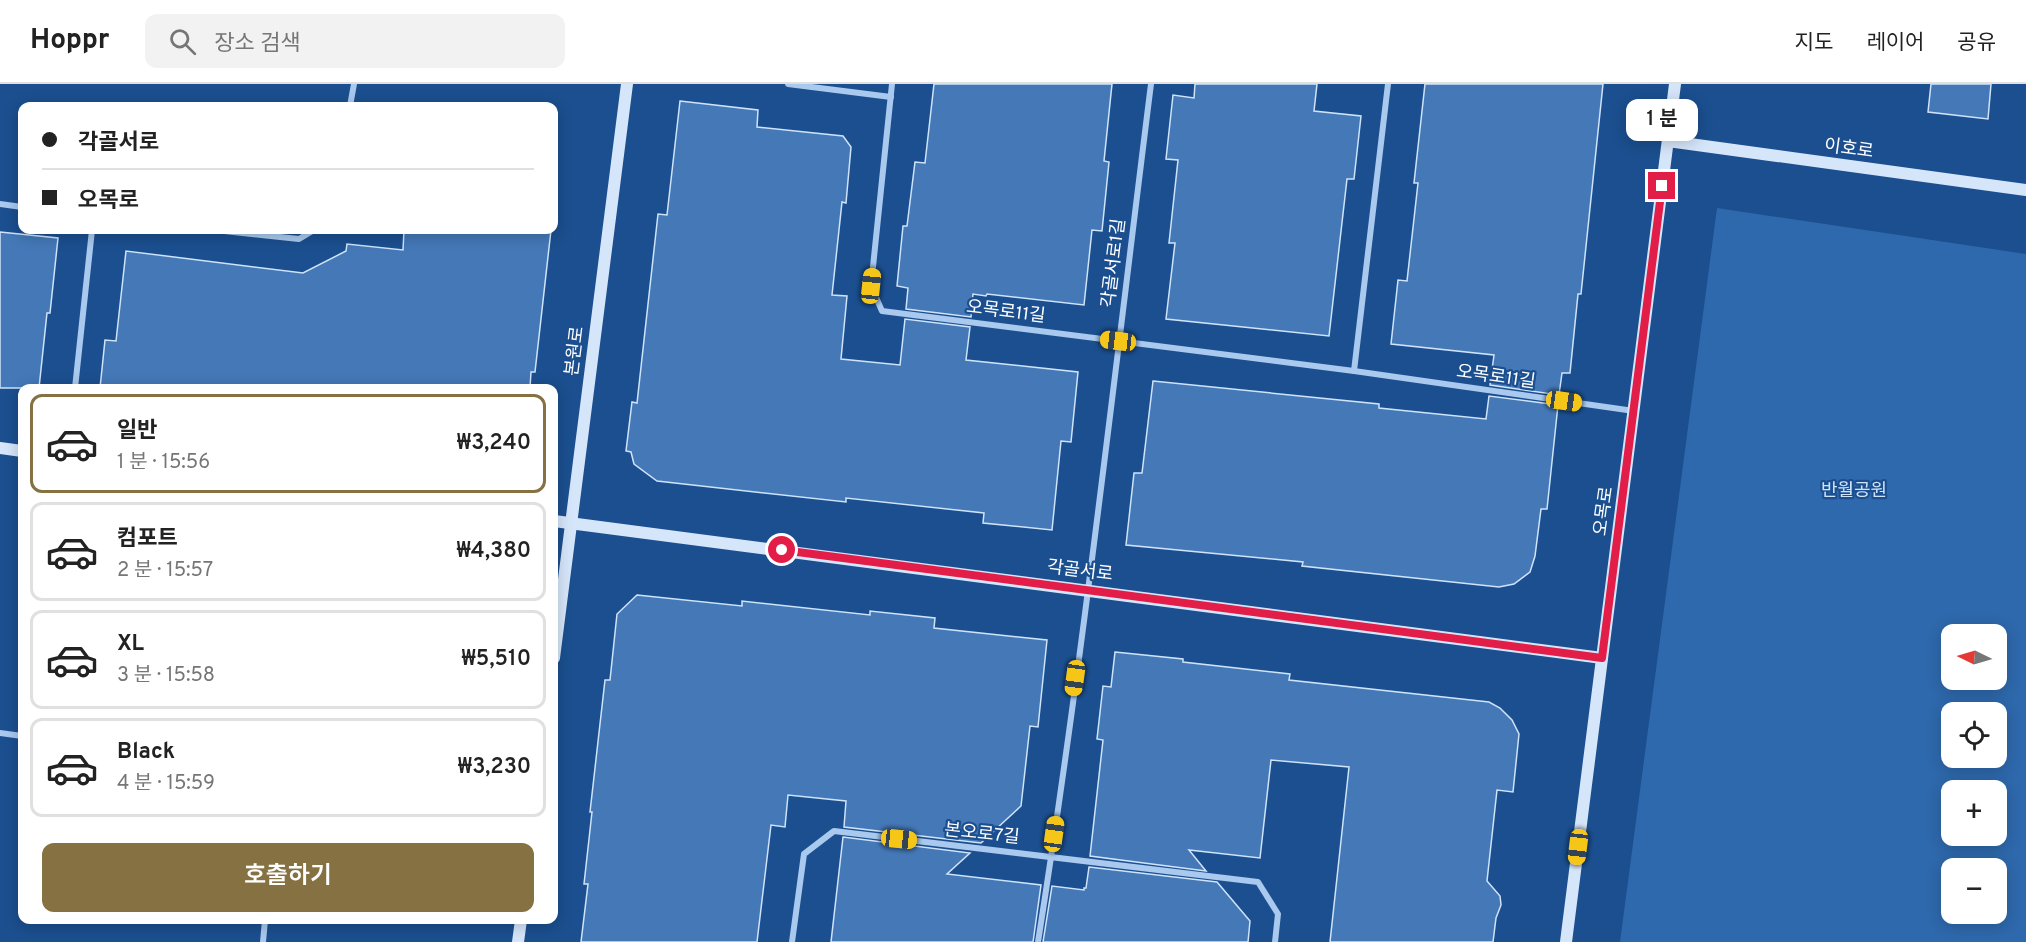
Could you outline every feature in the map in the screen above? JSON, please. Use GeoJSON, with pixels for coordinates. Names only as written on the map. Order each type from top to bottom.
{"type":"FeatureCollection","features":[{"type":"Feature","properties":{"kind":"street"},"geometry":{"type":"LineString","coordinates":[[351,102],[354,84]]}},
{"type":"Feature","properties":{"kind":"street","name":"본원로"},"geometry":{"type":"LineString","coordinates":[[558,624],[627,84]]}},
{"type":"Feature","properties":{"kind":"street"},"geometry":{"type":"LineString","coordinates":[[788,84],[891,97]]}},
{"type":"Feature","properties":{"kind":"street","name":"오목로11길"},"geometry":{"type":"LineString","coordinates":[[892,84],[871,286],[882,311],[1354,371],[1634,411]]}},
{"type":"Feature","properties":{"kind":"street","name":"각골서로1길"},"geometry":{"type":"LineString","coordinates":[[1038,942],[1052,856],[1151,84]]}},
{"type":"Feature","properties":{"kind":"street"},"geometry":{"type":"LineString","coordinates":[[1354,371],[1388,84]]}},
{"type":"Feature","properties":{"kind":"street","name":"오목로"},"geometry":{"type":"LineString","coordinates":[[1566,942],[1675,84]]}},
{"type":"Feature","properties":{"kind":"street","name":"이호로"},"geometry":{"type":"LineString","coordinates":[[1668,141],[2026,190]]}},
{"type":"Feature","properties":{"kind":"street"},"geometry":{"type":"LineString","coordinates":[[0,204],[18,206]]}},
{"type":"Feature","properties":{"kind":"street"},"geometry":{"type":"LineString","coordinates":[[75,384],[92,234]]}},
{"type":"Feature","properties":{"kind":"street"},"geometry":{"type":"LineString","coordinates":[[252,234],[299,239],[307,234]]}},
{"type":"Feature","properties":{"kind":"street"},"geometry":{"type":"LineString","coordinates":[[0,448],[18,450]]}},
{"type":"Feature","properties":{"kind":"street","name":"각골서로"},"geometry":{"type":"LineString","coordinates":[[558,522],[1602,658]]}},
{"type":"Feature","properties":{"kind":"street"},"geometry":{"type":"LineString","coordinates":[[0,733],[18,735]]}},
{"type":"Feature","properties":{"kind":"street","name":"본오로7길"},"geometry":{"type":"LineString","coordinates":[[792,942],[804,854],[834,831],[1258,882],[1278,914],[1275,942]]}},
{"type":"Feature","properties":{"kind":"street"},"geometry":{"type":"LineString","coordinates":[[263,942],[265,924]]}},
{"type":"Feature","properties":{"kind":"street"},"geometry":{"type":"LineString","coordinates":[[518,942],[520,924]]}},
{"type":"Feature","properties":{"kind":"green space","name":"반월공원"},"geometry":{"type":"Polygon","coordinates":[[[1717,208],[2026,254],[2026,942],[1620,942],[1717,208]]]}},
{"type":"Feature","properties":{"kind":"building"},"geometry":{"type":"Polygon","coordinates":[[[934,84],[1112,84],[1104,161],[1109,162],[1102,231],[1092,230],[1084,305],[973,294],[971,317],[906,309],[908,288],[897,286],[903,226],[907,226],[915,162],[925,163],[934,84]]]}},
{"type":"Feature","properties":{"kind":"building"},"geometry":{"type":"Polygon","coordinates":[[[1195,84],[1317,84],[1314,111],[1361,116],[1354,179],[1347,179],[1329,336],[1166,319],[1175,243],[1169,243],[1178,160],[1166,159],[1173,95],[1194,98],[1195,84]]]}},
{"type":"Feature","properties":{"kind":"building"},"geometry":{"type":"Polygon","coordinates":[[[1425,84],[1603,84],[1581,294],[1578,294],[1570,373],[1562,373],[1559,395],[1490,385],[1494,355],[1391,344],[1398,280],[1407,281],[1418,183],[1414,183],[1425,84]]]}},
{"type":"Feature","properties":{"kind":"building"},"geometry":{"type":"Polygon","coordinates":[[[1931,84],[1991,84],[1988,119],[1928,112],[1931,84]]]}},
{"type":"Feature","properties":{"kind":"building"},"geometry":{"type":"Polygon","coordinates":[[[680,101],[758,110],[757,127],[843,136],[851,147],[846,203],[842,202],[832,295],[847,296],[841,359],[900,365],[905,319],[970,327],[966,360],[1078,372],[1071,442],[1061,441],[1052,530],[983,523],[984,513],[846,498],[846,502],[657,481],[634,464],[631,452],[626,451],[632,402],[637,403],[658,214],[667,215],[680,101]]]}},
{"type":"Feature","properties":{"kind":"building"},"geometry":{"type":"Polygon","coordinates":[[[0,232],[58,238],[39,384],[18,384],[18,388],[0,388],[0,232]]]}},
{"type":"Feature","properties":{"kind":"building"},"geometry":{"type":"Polygon","coordinates":[[[404,234],[551,234],[535,372],[531,372],[530,384],[100,384],[105,340],[116,341],[126,251],[303,273],[346,251],[347,244],[403,250],[404,234]]]}},
{"type":"Feature","properties":{"kind":"building"},"geometry":{"type":"Polygon","coordinates":[[[1153,381],[1379,404],[1379,408],[1486,419],[1489,396],[1558,405],[1547,509],[1541,509],[1535,556],[1530,572],[1514,584],[1499,587],[1302,566],[1303,562],[1126,545],[1134,473],[1142,473],[1153,381]]]}},
{"type":"Feature","properties":{"kind":"building"},"geometry":{"type":"Polygon","coordinates":[[[637,595],[742,606],[742,601],[870,615],[870,611],[935,618],[934,628],[1047,640],[1038,727],[1030,726],[1021,806],[981,843],[844,827],[846,801],[788,795],[785,827],[771,825],[757,942],[581,942],[588,884],[584,884],[592,812],[590,812],[605,680],[610,680],[617,614],[637,595]]]}},
{"type":"Feature","properties":{"kind":"building"},"geometry":{"type":"Polygon","coordinates":[[[1115,652],[1290,674],[1289,680],[1489,702],[1500,708],[1512,720],[1519,734],[1513,792],[1497,790],[1487,881],[1500,896],[1501,905],[1496,918],[1493,942],[1330,942],[1349,767],[1271,760],[1260,858],[1189,850],[1206,871],[1090,856],[1103,740],[1097,739],[1103,686],[1111,687],[1115,652]]]}},
{"type":"Feature","properties":{"kind":"building"},"geometry":{"type":"Polygon","coordinates":[[[843,837],[970,853],[947,874],[1041,885],[1033,942],[831,942],[843,837]]]}},
{"type":"Feature","properties":{"kind":"building"},"geometry":{"type":"Polygon","coordinates":[[[1089,867],[1217,882],[1250,921],[1248,942],[1043,942],[1052,886],[1084,890],[1089,867]]]}},
{"type":"Feature","properties":{"kind":"route"},"geometry":{"type":"LineString","coordinates":[[782,550],[1602,658],[1662,186]]}}]}
